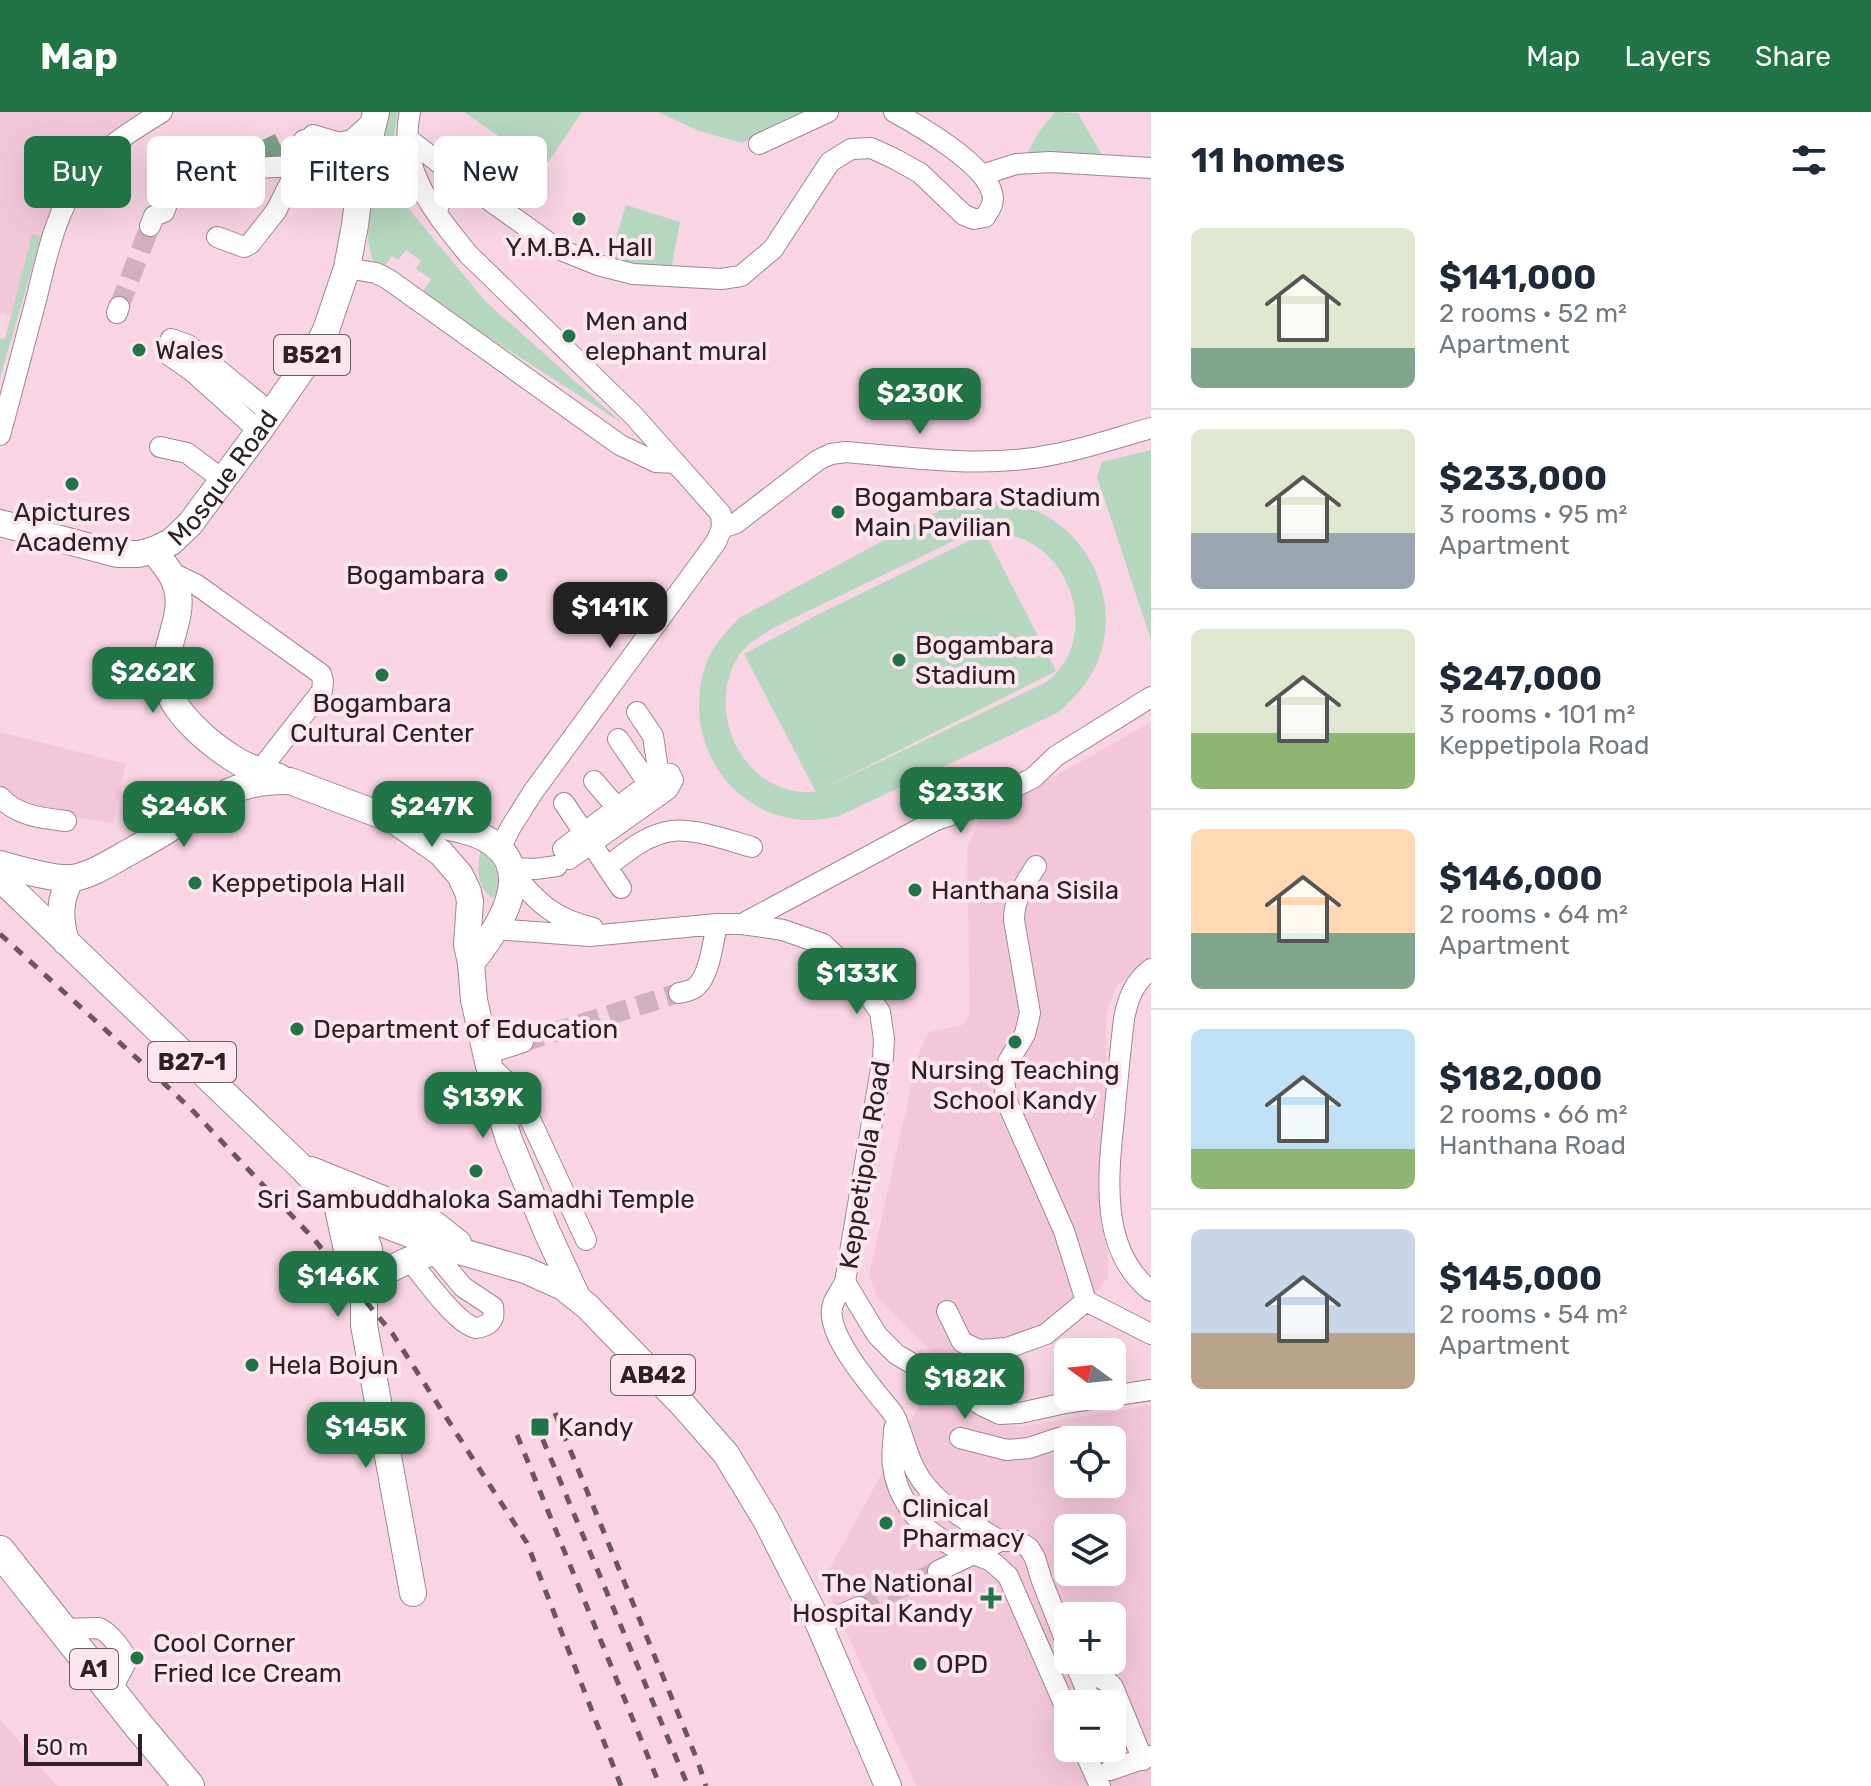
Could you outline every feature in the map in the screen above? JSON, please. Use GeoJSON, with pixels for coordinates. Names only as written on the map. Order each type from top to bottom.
{"type":"FeatureCollection","features":[{"type":"Feature","properties":{"kind":"highway","name":"A1"},"geometry":{"type":"LineString","coordinates":[[0,1551],[189,1786]]}},
{"type":"Feature","properties":{"kind":"main road","name":"Mosque Road"},"geometry":{"type":"LineString","coordinates":[[0,523],[117,554],[139,554],[161,560],[171,542],[190,524],[317,348],[332,315],[347,268],[357,208]]}},
{"type":"Feature","properties":{"kind":"main road"},"geometry":{"type":"LineString","coordinates":[[161,560],[174,579],[179,605],[165,679],[169,692],[184,715],[211,744],[241,763],[394,820],[455,866],[470,901],[467,945],[474,1000],[509,1140],[577,1297]]}},
{"type":"Feature","properties":{"kind":"main road"},"geometry":{"type":"LineString","coordinates":[[0,864],[71,878],[108,864],[230,790],[259,782],[290,781]]}},
{"type":"Feature","properties":{"kind":"main road"},"geometry":{"type":"LineString","coordinates":[[394,820],[407,819],[463,829],[538,861],[511,897],[495,929],[471,963]]}},
{"type":"Feature","properties":{"kind":"main road"},"geometry":{"type":"LineString","coordinates":[[475,833],[473,872],[495,929]]}},
{"type":"Feature","properties":{"kind":"main road","name":"B27-1"},"geometry":{"type":"LineString","coordinates":[[0,878],[337,1204]]}},
{"type":"Feature","properties":{"kind":"main road"},"geometry":{"type":"LineString","coordinates":[[66,942],[61,926],[61,900],[71,878]]}},
{"type":"Feature","properties":{"kind":"main road"},"geometry":{"type":"LineString","coordinates":[[298,1164],[400,1206],[434,1224],[443,1253],[367,1288]]}},
{"type":"Feature","properties":{"kind":"main road"},"geometry":{"type":"LineString","coordinates":[[337,1204],[347,1250],[367,1288]]}},
{"type":"Feature","properties":{"kind":"main road","name":"AB42"},"geometry":{"type":"LineString","coordinates":[[337,1204],[443,1253],[525,1270],[563,1287],[577,1297],[683,1405],[726,1454],[766,1520],[819,1624],[888,1786]]}},
{"type":"Feature","properties":{"kind":"main road"},"geometry":{"type":"LineString","coordinates":[[363,1216],[363,1230],[369,1250],[363,1311],[366,1339],[413,1593]]}},
{"type":"Feature","properties":{"kind":"main road"},"geometry":{"type":"LineString","coordinates":[[525,1270],[543,1247],[547,1232]]}},
{"type":"Feature","properties":{"kind":"street"},"geometry":{"type":"LineString","coordinates":[[0,435],[48,254],[69,195],[82,175],[102,155],[162,112]]}},
{"type":"Feature","properties":{"kind":"street"},"geometry":{"type":"LineString","coordinates":[[407,136],[410,112]]}},
{"type":"Feature","properties":{"kind":"street"},"geometry":{"type":"LineString","coordinates":[[759,144],[828,112]]}},
{"type":"Feature","properties":{"kind":"street"},"geometry":{"type":"LineString","coordinates":[[500,208],[556,248],[598,265],[633,274],[721,279],[741,276],[773,249],[830,162],[851,149],[871,148],[893,158],[920,173],[964,215],[974,219],[985,217],[992,205],[992,192],[982,175],[926,129],[894,112]]}},
{"type":"Feature","properties":{"kind":"street"},"geometry":{"type":"LineString","coordinates":[[356,136],[374,117]]}},
{"type":"Feature","properties":{"kind":"street"},"geometry":{"type":"LineString","coordinates":[[418,146],[434,159]]}},
{"type":"Feature","properties":{"kind":"street"},"geometry":{"type":"LineString","coordinates":[[150,226],[154,216],[164,212],[179,171],[281,154]]}},
{"type":"Feature","properties":{"kind":"street"},"geometry":{"type":"LineString","coordinates":[[982,175],[1016,164],[1050,162],[1151,168]]}},
{"type":"Feature","properties":{"kind":"street"},"geometry":{"type":"LineString","coordinates":[[418,182],[426,199],[468,254],[634,416],[721,514],[722,528],[716,542],[533,792],[511,827],[538,861],[588,838],[622,813],[654,780],[653,736],[637,712]]}},
{"type":"Feature","properties":{"kind":"street"},"geometry":{"type":"LineString","coordinates":[[217,237],[244,247],[250,244],[281,200]]}},
{"type":"Feature","properties":{"kind":"street"},"geometry":{"type":"LineString","coordinates":[[437,213],[438,208]]}},
{"type":"Feature","properties":{"kind":"street"},"geometry":{"type":"LineString","coordinates":[[347,268],[376,273],[388,279],[620,445],[656,462],[676,463]]}},
{"type":"Feature","properties":{"kind":"street"},"geometry":{"type":"LineString","coordinates":[[169,346],[188,345],[265,422]]}},
{"type":"Feature","properties":{"kind":"street"},"geometry":{"type":"LineString","coordinates":[[722,528],[736,523],[818,460],[831,454],[846,452],[949,461],[1001,460],[1054,455],[1151,428]]}},
{"type":"Feature","properties":{"kind":"street"},"geometry":{"type":"LineString","coordinates":[[160,447],[187,453],[223,480]]}},
{"type":"Feature","properties":{"kind":"street"},"geometry":{"type":"LineString","coordinates":[[161,560],[321,674],[322,691],[260,770]]}},
{"type":"Feature","properties":{"kind":"street"},"geometry":{"type":"LineString","coordinates":[[742,924],[936,820],[970,809],[1033,778],[1056,756],[1151,697]]}},
{"type":"Feature","properties":{"kind":"street"},"geometry":{"type":"LineString","coordinates":[[618,739],[654,780]]}},
{"type":"Feature","properties":{"kind":"street"},"geometry":{"type":"LineString","coordinates":[[594,781],[622,813]]}},
{"type":"Feature","properties":{"kind":"street"},"geometry":{"type":"LineString","coordinates":[[475,833],[505,817],[533,792]]}},
{"type":"Feature","properties":{"kind":"street"},"geometry":{"type":"LineString","coordinates":[[0,797],[27,815],[66,821]]}},
{"type":"Feature","properties":{"kind":"street"},"geometry":{"type":"LineString","coordinates":[[564,803],[621,888]]}},
{"type":"Feature","properties":{"kind":"street"},"geometry":{"type":"LineString","coordinates":[[607,867],[645,839],[671,831],[687,831],[752,847]]}},
{"type":"Feature","properties":{"kind":"street","name":"Keppetipola Road"},"geometry":{"type":"LineString","coordinates":[[538,861],[539,902],[557,916],[574,923],[616,933]]}},
{"type":"Feature","properties":{"kind":"street"},"geometry":{"type":"LineString","coordinates":[[1036,866],[1014,907],[1030,1013],[1025,1034],[1008,1062],[1004,1081],[1007,1102],[1064,1231],[1086,1301],[1151,1334]]}},
{"type":"Feature","properties":{"kind":"street"},"geometry":{"type":"LineString","coordinates":[[679,993],[695,988],[700,981],[710,960],[717,924]]}},
{"type":"Feature","properties":{"kind":"street","name":"Keppetipola Road"},"geometry":{"type":"LineString","coordinates":[[495,929],[590,936],[742,924],[783,930],[823,944],[851,970],[880,1012],[884,1039],[845,1282],[833,1304],[833,1325],[875,1392],[895,1417],[916,1473],[928,1489],[965,1519],[1000,1541],[1018,1541],[1029,1548],[1054,1611]]}},
{"type":"Feature","properties":{"kind":"street"},"geometry":{"type":"LineString","coordinates":[[1151,969],[1141,977],[1128,998],[1108,1177],[1110,1212],[1120,1248],[1127,1266],[1139,1282],[1151,1291]]}},
{"type":"Feature","properties":{"kind":"street"},"geometry":{"type":"LineString","coordinates":[[523,1042],[487,1059],[518,1093],[586,1240]]}},
{"type":"Feature","properties":{"kind":"street"},"geometry":{"type":"LineString","coordinates":[[845,1282],[877,1335],[896,1354],[1000,1414],[1151,1390]]}},
{"type":"Feature","properties":{"kind":"street"},"geometry":{"type":"LineString","coordinates":[[947,1311],[962,1342],[979,1350],[1007,1348],[1046,1334],[1086,1301]]}},
{"type":"Feature","properties":{"kind":"street"},"geometry":{"type":"LineString","coordinates":[[1020,1413],[1029,1448]]}},
{"type":"Feature","properties":{"kind":"street"},"geometry":{"type":"LineString","coordinates":[[895,1417],[892,1464],[897,1486],[907,1504],[921,1524],[934,1535],[989,1561],[1008,1576],[1058,1690]]}},
{"type":"Feature","properties":{"kind":"street"},"geometry":{"type":"LineString","coordinates":[[960,1438],[1007,1450],[1029,1448],[1054,1440]]}},
{"type":"Feature","properties":{"kind":"street"},"geometry":{"type":"LineString","coordinates":[[938,1571],[1000,1541]]}},
{"type":"Feature","properties":{"kind":"street"},"geometry":{"type":"LineString","coordinates":[[819,1624],[859,1607]]}},
{"type":"Feature","properties":{"kind":"street"},"geometry":{"type":"LineString","coordinates":[[1093,1674],[1113,1687],[1147,1758],[1104,1781]]}},
{"type":"Feature","properties":{"kind":"street"},"geometry":{"type":"LineString","coordinates":[[1092,1762],[1104,1781]]}},
{"type":"Feature","properties":{"kind":"street"},"geometry":{"type":"LineString","coordinates":[[1104,1781],[1111,1762]]}},
{"type":"Feature","properties":{"kind":"shaded area"},"geometry":{"type":"Polygon","coordinates":[[[0,112],[150,112],[116,136],[24,136],[24,208],[53,208],[41,237],[32,235],[11,316],[0,313],[0,112]]]}},
{"type":"Feature","properties":{"kind":"shaded area"},"geometry":{"type":"Polygon","coordinates":[[[386,112],[398,112],[394,136],[381,136],[386,112]]]}},
{"type":"Feature","properties":{"kind":"shaded area"},"geometry":{"type":"Polygon","coordinates":[[[464,112],[582,112],[549,161],[547,136],[499,136],[464,112]]]}},
{"type":"Feature","properties":{"kind":"shaded area"},"geometry":{"type":"Polygon","coordinates":[[[658,112],[809,112],[742,143],[699,131],[658,112]]]}},
{"type":"Feature","properties":{"kind":"shaded area"},"geometry":{"type":"Polygon","coordinates":[[[1055,112],[1078,113],[1103,157],[1027,154],[1038,133],[1055,112]]]}},
{"type":"Feature","properties":{"kind":"shaded area"},"geometry":{"type":"Polygon","coordinates":[[[275,134],[281,146],[281,156],[265,163],[265,139],[275,134]]]}},
{"type":"Feature","properties":{"kind":"shaded area"},"geometry":{"type":"Polygon","coordinates":[[[626,205],[680,222],[671,269],[609,261],[626,205]]]}},
{"type":"Feature","properties":{"kind":"shaded area"},"geometry":{"type":"Polygon","coordinates":[[[370,208],[409,208],[486,302],[622,423],[421,294],[431,279],[416,269],[421,261],[406,250],[398,260],[392,256],[383,268],[372,259],[368,240],[370,208]]]}},
{"type":"Feature","properties":{"kind":"shaded area"},"geometry":{"type":"Polygon","coordinates":[[[32,234],[41,237],[0,378],[0,338],[5,339],[32,234]]]}},
{"type":"Feature","properties":{"kind":"shaded area"},"geometry":{"type":"Polygon","coordinates":[[[1151,450],[1151,640],[1097,477],[1102,462],[1151,450]]]}},
{"type":"Feature","properties":{"kind":"shaded area"},"geometry":{"type":"Polygon","coordinates":[[[977,502],[1010,503],[1045,515],[1063,527],[1090,560],[1099,579],[1106,621],[1097,663],[1085,683],[1059,712],[839,816],[807,820],[778,815],[752,803],[730,785],[713,762],[703,735],[699,705],[703,674],[717,644],[739,618],[946,507],[977,502]],[[977,532],[773,628],[743,650],[728,683],[726,706],[729,729],[738,750],[752,768],[770,782],[791,790],[816,792],[744,654],[985,533],[1056,671],[818,791],[1045,683],[1060,668],[1070,650],[1075,631],[1075,610],[1061,572],[1048,556],[1031,543],[998,533],[977,532]]]}},
{"type":"Feature","properties":{"kind":"shaded area","name":"Nursing Teaching School Kandy"},"geometry":{"type":"Polygon","coordinates":[[[1151,722],[1151,956],[1116,987],[1106,1014],[1108,1277],[1093,1297],[960,1369],[943,1363],[877,1298],[869,1275],[919,1051],[929,1032],[962,1025],[970,1013],[967,848],[980,818],[1151,722]]]}},
{"type":"Feature","properties":{"kind":"shaded area"},"geometry":{"type":"Polygon","coordinates":[[[0,732],[126,764],[113,823],[35,812],[0,796],[0,732]]]}},
{"type":"Feature","properties":{"kind":"shaded area"},"geometry":{"type":"Polygon","coordinates":[[[482,847],[502,871],[499,898],[491,897],[482,887],[478,867],[482,847]]]}},
{"type":"Feature","properties":{"kind":"shaded area","name":"The National Hospital Kandy"},"geometry":{"type":"Polygon","coordinates":[[[928,1389],[1019,1427],[1151,1405],[1151,1786],[916,1786],[823,1581],[928,1389]]]}},
{"type":"Feature","properties":{"kind":"shaded area"},"geometry":{"type":"Polygon","coordinates":[[[0,1719],[57,1786],[0,1786],[0,1719]]]}},
{"type":"Feature","properties":{"kind":"tunnel"},"geometry":{"type":"LineString","coordinates":[[119,307],[150,226]]}},
{"type":"Feature","properties":{"kind":"tunnel"},"geometry":{"type":"LineString","coordinates":[[523,1042],[679,993]]}},
{"type":"Feature","properties":{"kind":"tunnel"},"geometry":{"type":"LineString","coordinates":[[859,1607],[938,1571]]}},
{"type":"Feature","properties":{"kind":"railway"},"geometry":{"type":"LineString","coordinates":[[0,934],[194,1112],[313,1238],[392,1333],[527,1543],[621,1786]]}},
{"type":"Feature","properties":{"kind":"railway"},"geometry":{"type":"LineString","coordinates":[[555,1413],[706,1786]]}},
{"type":"Feature","properties":{"kind":"railway"},"geometry":{"type":"LineString","coordinates":[[535,1421],[688,1786]]}},
{"type":"Feature","properties":{"kind":"railway"},"geometry":{"type":"LineString","coordinates":[[517,1435],[660,1786]]}},
{"type":"Feature","properties":{"kind":"place","name":"Y.M.B.A. Hall"},"geometry":{"type":"Point","coordinates":[579,219]}},
{"type":"Feature","properties":{"kind":"place","name":"Men and elephant mural"},"geometry":{"type":"Point","coordinates":[569,336]}},
{"type":"Feature","properties":{"kind":"place","name":"Wales"},"geometry":{"type":"Point","coordinates":[139,350]}},
{"type":"Feature","properties":{"kind":"place","name":"Apictures Academy"},"geometry":{"type":"Point","coordinates":[72,484]}},
{"type":"Feature","properties":{"kind":"place","name":"Bogambara Stadium Main Pavilian"},"geometry":{"type":"Point","coordinates":[838,512]}},
{"type":"Feature","properties":{"kind":"place","name":"Bogambara"},"geometry":{"type":"Point","coordinates":[501,575]}},
{"type":"Feature","properties":{"kind":"place","name":"Bogambara Stadium"},"geometry":{"type":"Point","coordinates":[899,660]}},
{"type":"Feature","properties":{"kind":"place","name":"Bogambara Cultural Center"},"geometry":{"type":"Point","coordinates":[382,675]}},
{"type":"Feature","properties":{"kind":"place","name":"Keppetipola Hall"},"geometry":{"type":"Point","coordinates":[195,883]}},
{"type":"Feature","properties":{"kind":"place","name":"Hanthana Sisila"},"geometry":{"type":"Point","coordinates":[915,890]}},
{"type":"Feature","properties":{"kind":"place","name":"Department of Education"},"geometry":{"type":"Point","coordinates":[297,1029]}},
{"type":"Feature","properties":{"kind":"place","name":"Nursing Teaching School Kandy"},"geometry":{"type":"Point","coordinates":[1015,1042]}},
{"type":"Feature","properties":{"kind":"place","name":"Sri Sambuddhaloka Samadhi Temple"},"geometry":{"type":"Point","coordinates":[476,1171]}},
{"type":"Feature","properties":{"kind":"place","name":"Hela Bojun"},"geometry":{"type":"Point","coordinates":[252,1365]}},
{"type":"Feature","properties":{"kind":"place","name":"Kandy"},"geometry":{"type":"Point","coordinates":[540,1427]}},
{"type":"Feature","properties":{"kind":"place","name":"Clinical Pharmacy"},"geometry":{"type":"Point","coordinates":[886,1523]}},
{"type":"Feature","properties":{"kind":"place","name":"The National Hospital Kandy"},"geometry":{"type":"Point","coordinates":[991,1598]}},
{"type":"Feature","properties":{"kind":"place","name":"Cool Corner Fried Ice Cream"},"geometry":{"type":"Point","coordinates":[137,1658]}},
{"type":"Feature","properties":{"kind":"place","name":"OPD"},"geometry":{"type":"Point","coordinates":[920,1664]}}]}
